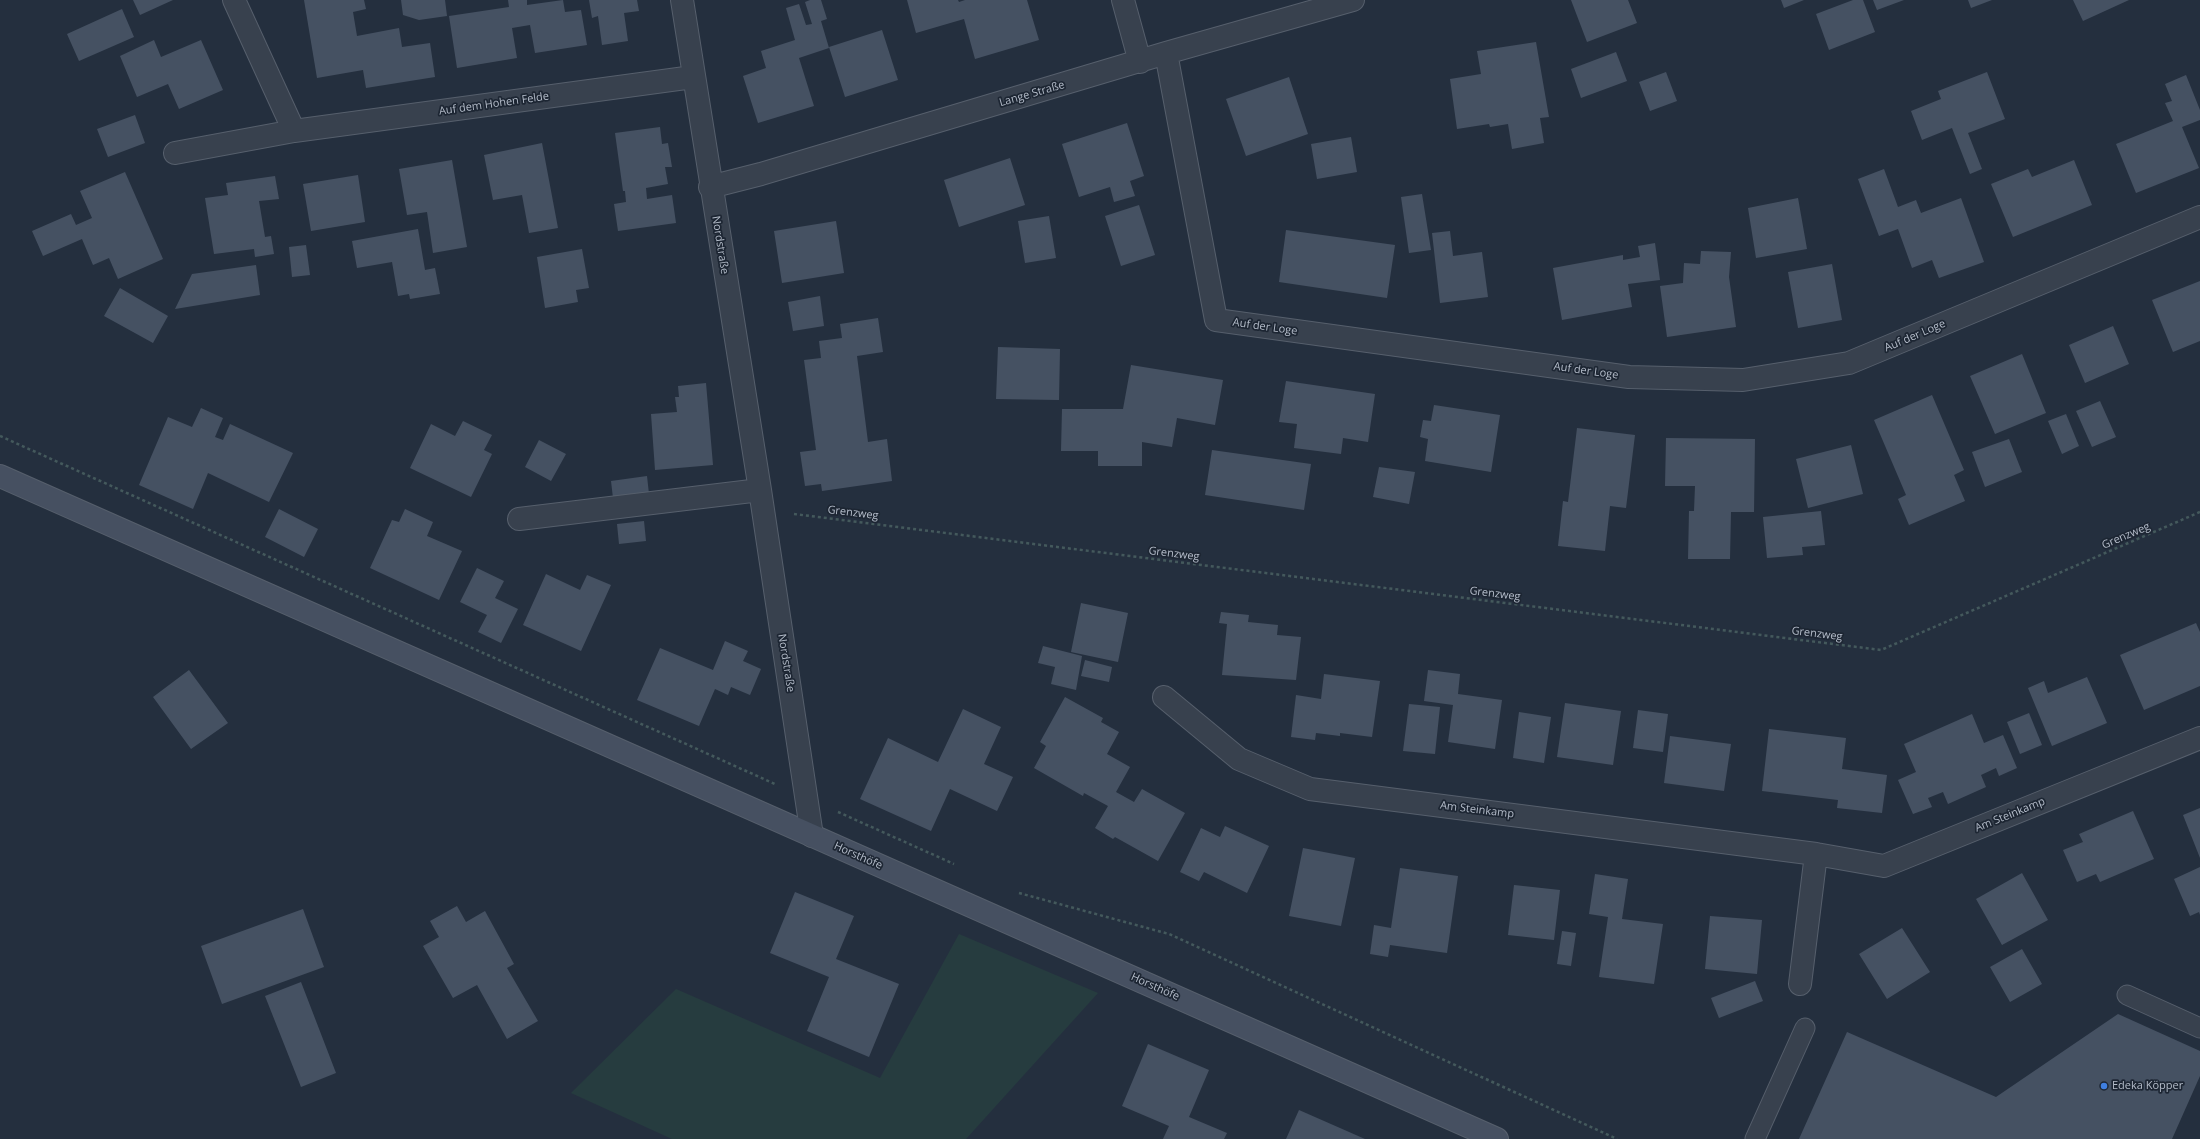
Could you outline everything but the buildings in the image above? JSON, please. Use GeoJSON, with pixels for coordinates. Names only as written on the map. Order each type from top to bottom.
{"type":"FeatureCollection","features":[{"type":"Feature","properties":{"kind":"main road","name":"Horsthöfe"},"geometry":{"type":"LineString","coordinates":[[0,476],[1497,1139]]}},
{"type":"Feature","properties":{"kind":"street"},"geometry":{"type":"LineString","coordinates":[[234,0],[294,131]]}},
{"type":"Feature","properties":{"kind":"street","name":"Nordstraße"},"geometry":{"type":"LineString","coordinates":[[682,0],[710,187],[762,500],[812,836]]}},
{"type":"Feature","properties":{"kind":"street"},"geometry":{"type":"LineString","coordinates":[[1123,0],[1140,62]]}},
{"type":"Feature","properties":{"kind":"street","name":"Lange Straße"},"geometry":{"type":"LineString","coordinates":[[710,187],[761,174],[1166,53],[1353,0]]}},
{"type":"Feature","properties":{"kind":"street","name":"Auf der Loge"},"geometry":{"type":"LineString","coordinates":[[1166,53],[1216,320],[1629,378],[1743,380],[1849,363],[2200,218]]}},
{"type":"Feature","properties":{"kind":"street","name":"Auf dem Hohen Felde"},"geometry":{"type":"LineString","coordinates":[[175,153],[294,131],[693,77]]}},
{"type":"Feature","properties":{"kind":"street"},"geometry":{"type":"LineString","coordinates":[[519,519],[762,500]]}},
{"type":"Feature","properties":{"kind":"street","name":"Am Steinkamp"},"geometry":{"type":"LineString","coordinates":[[1164,697],[1239,759],[1310,789],[1816,854],[1884,866],[2200,738]]}},
{"type":"Feature","properties":{"kind":"street"},"geometry":{"type":"LineString","coordinates":[[1800,984],[1816,854]]}},
{"type":"Feature","properties":{"kind":"lane"},"geometry":{"type":"LineString","coordinates":[[2127,994],[2200,1028]]}},
{"type":"Feature","properties":{"kind":"lane"},"geometry":{"type":"LineString","coordinates":[[1755,1139],[1805,1028]]}},
{"type":"Feature","properties":{"kind":"path","name":"Grenzweg"},"geometry":{"type":"LineString","coordinates":[[762,500],[1881,650],[2200,512]]}},
{"type":"Feature","properties":{"kind":"green space"},"geometry":{"type":"Polygon","coordinates":[[[959,934],[1098,993],[966,1139],[672,1139],[571,1093],[676,989],[880,1078],[959,934]]]}},
{"type":"Feature","properties":{"kind":"place","name":"Edeka Köpper"},"geometry":{"type":"Point","coordinates":[2104,1086]}}]}
